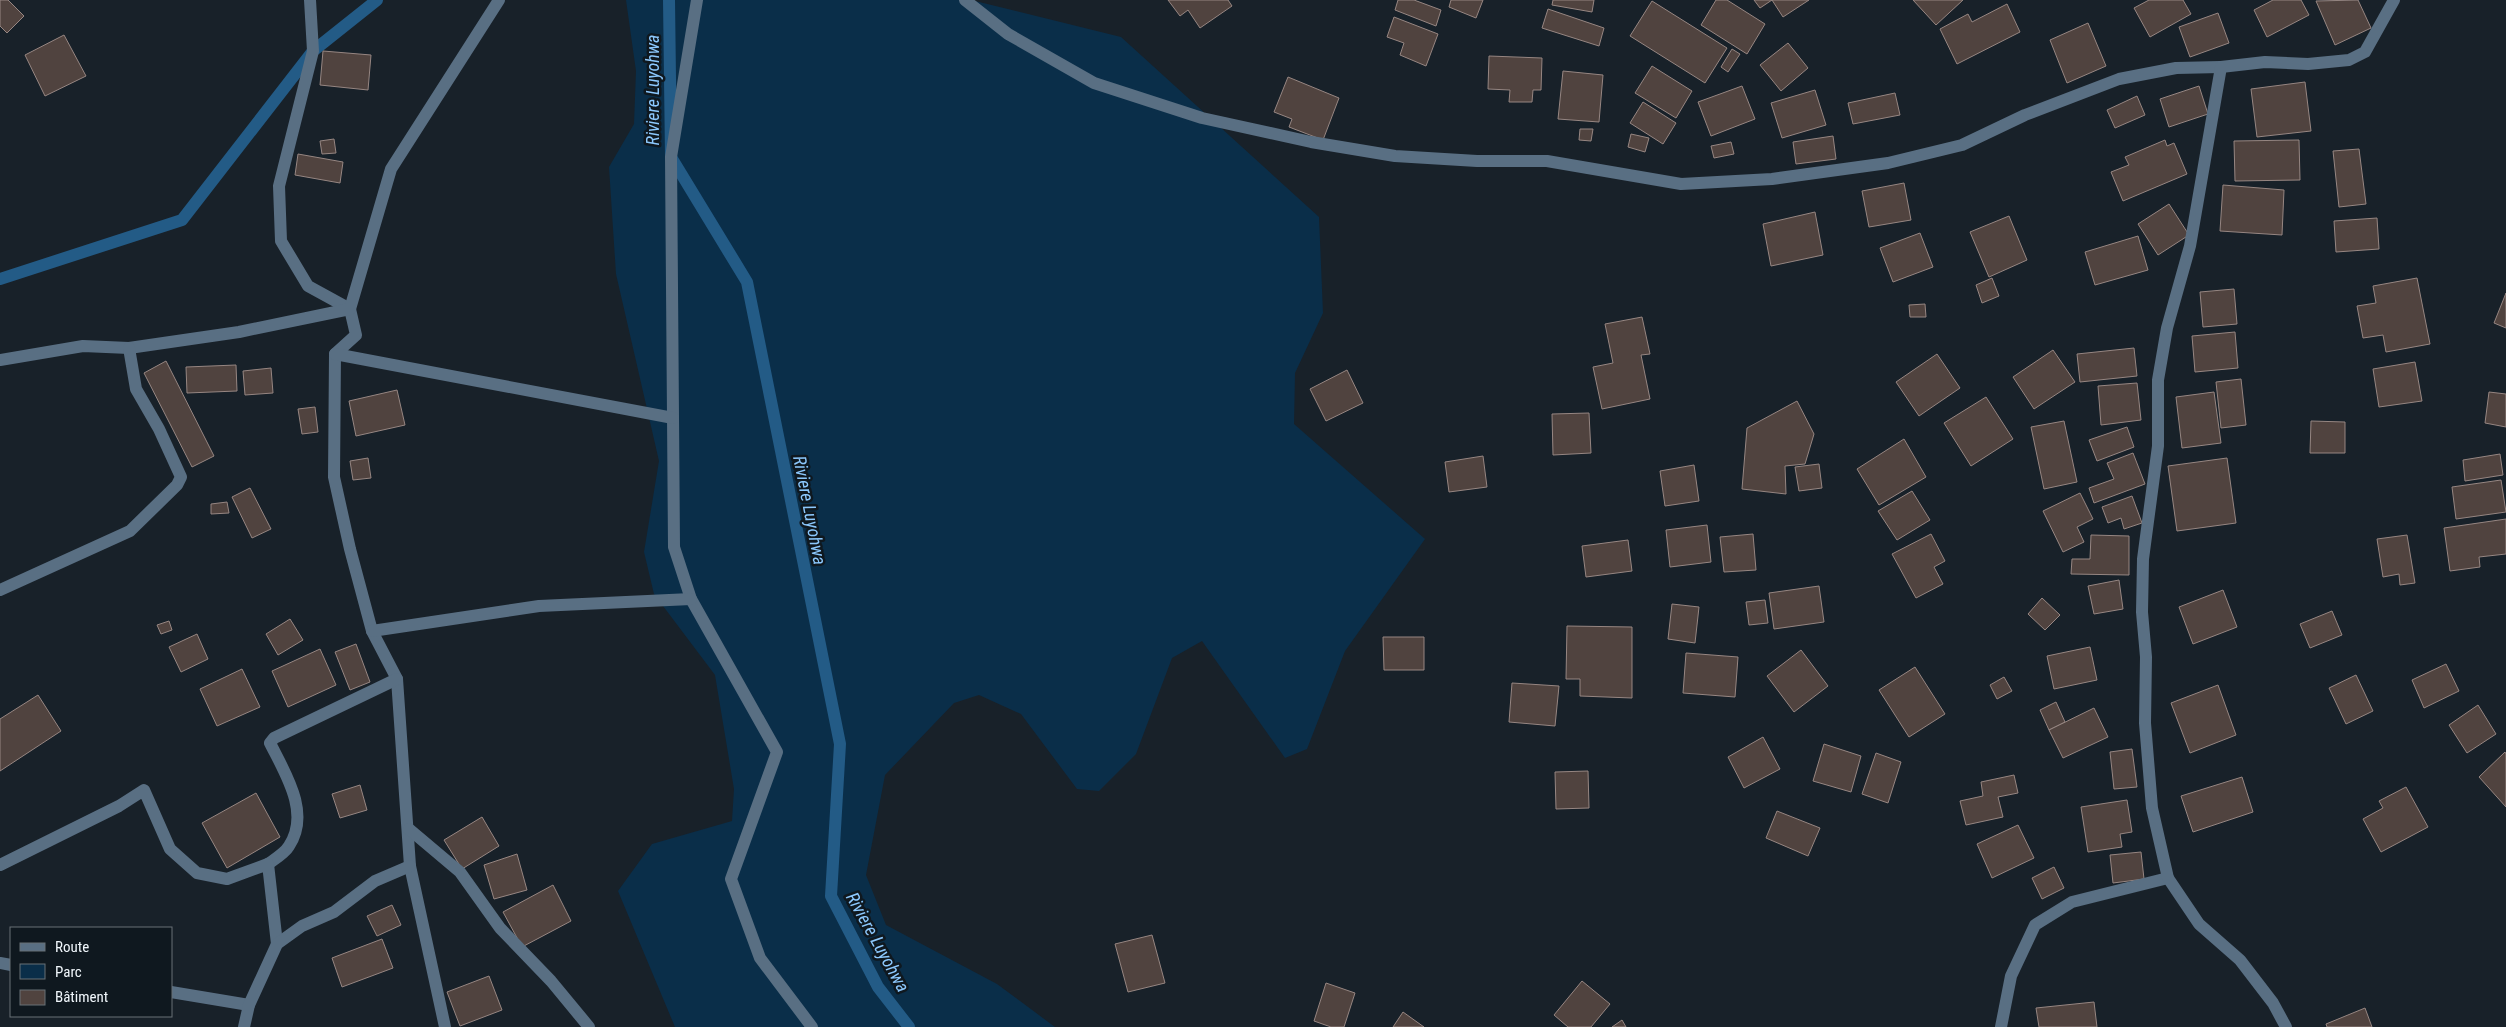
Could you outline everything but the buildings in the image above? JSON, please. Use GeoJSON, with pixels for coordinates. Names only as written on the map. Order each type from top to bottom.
{"type":"FeatureCollection","features":[{"type":"Feature","properties":{"kind":"street"},"geometry":{"type":"LineString","coordinates":[[310,0],[313,51],[279,186],[281,241],[308,286],[350,309]]}},
{"type":"Feature","properties":{"kind":"street"},"geometry":{"type":"LineString","coordinates":[[445,1027],[410,866],[398,679],[372,631],[350,549],[334,477],[335,354],[356,335],[350,309],[391,169],[499,0]]}},
{"type":"Feature","properties":{"kind":"street"},"geometry":{"type":"LineString","coordinates":[[697,0],[670,158],[674,547],[691,599],[777,752],[731,879],[760,958],[812,1027]]}},
{"type":"Feature","properties":{"kind":"street"},"geometry":{"type":"LineString","coordinates":[[965,0],[1008,34],[1094,83],[1202,118],[1311,142],[1395,156],[1476,161],[1547,160],[1681,184],[1772,179],[1888,163],[1962,145],[2025,115],[2120,79],[2176,68],[2221,67],[2265,62],[2308,64],[2349,60],[2365,52],[2394,0]]}},
{"type":"Feature","properties":{"kind":"street"},"geometry":{"type":"LineString","coordinates":[[2221,67],[2190,246],[2166,328],[2158,380],[2158,446],[2143,559],[2142,612],[2146,657],[2147,742],[2152,808],[2168,878],[2199,924],[2240,960],[2273,1004],[2286,1027]]}},
{"type":"Feature","properties":{"kind":"street"},"geometry":{"type":"LineString","coordinates":[[0,360],[83,346],[129,348],[239,332],[350,309]]}},
{"type":"Feature","properties":{"kind":"street"},"geometry":{"type":"LineString","coordinates":[[0,590],[130,531],[177,485],[182,477],[159,429],[136,389],[129,348]]}},
{"type":"Feature","properties":{"kind":"street"},"geometry":{"type":"LineString","coordinates":[[335,354],[672,418]]}},
{"type":"Feature","properties":{"kind":"street"},"geometry":{"type":"LineString","coordinates":[[372,631],[539,606],[691,599]]}},
{"type":"Feature","properties":{"kind":"street"},"geometry":{"type":"LineString","coordinates":[[0,865],[119,806],[144,790],[170,849],[197,873],[228,880],[268,864],[289,847],[297,825],[294,793],[270,743],[274,738],[398,679]]}},
{"type":"Feature","properties":{"kind":"street"},"geometry":{"type":"LineString","coordinates":[[409,829],[460,872],[500,928],[551,981],[589,1027]]}},
{"type":"Feature","properties":{"kind":"street"},"geometry":{"type":"LineString","coordinates":[[268,864],[278,944]]}},
{"type":"Feature","properties":{"kind":"street"},"geometry":{"type":"LineString","coordinates":[[244,1027],[249,1006],[278,944],[302,926],[334,912],[375,881],[410,866]]}},
{"type":"Feature","properties":{"kind":"street"},"geometry":{"type":"LineString","coordinates":[[2000,1027],[2011,976],[2035,925],[2072,902],[2168,878]]}},
{"type":"Feature","properties":{"kind":"street"},"geometry":{"type":"LineString","coordinates":[[172,992],[249,1006]]}},
{"type":"Feature","properties":{"kind":"green space"},"geometry":{"type":"Polygon","coordinates":[[[626,0],[971,0],[1121,37],[1319,217],[1323,313],[1295,373],[1294,424],[1425,539],[1345,651],[1307,749],[1285,758],[1202,641],[1172,658],[1136,754],[1099,791],[1077,789],[1021,714],[979,695],[954,703],[885,775],[866,875],[886,925],[997,984],[1055,1027],[675,1027],[618,891],[652,844],[732,821],[734,789],[715,675],[654,594],[644,552],[659,461],[616,274],[609,167],[634,124],[636,71],[626,0]]]}},
{"type":"Feature","properties":{"kind":"waterway"},"geometry":{"type":"LineString","coordinates":[[0,279],[182,220],[313,51],[377,0]]}},
{"type":"Feature","properties":{"kind":"waterway","name":"Riviere Luyohwa"},"geometry":{"type":"LineString","coordinates":[[669,0],[671,157],[747,282],[840,744],[831,896],[878,987],[909,1027]]}}]}
